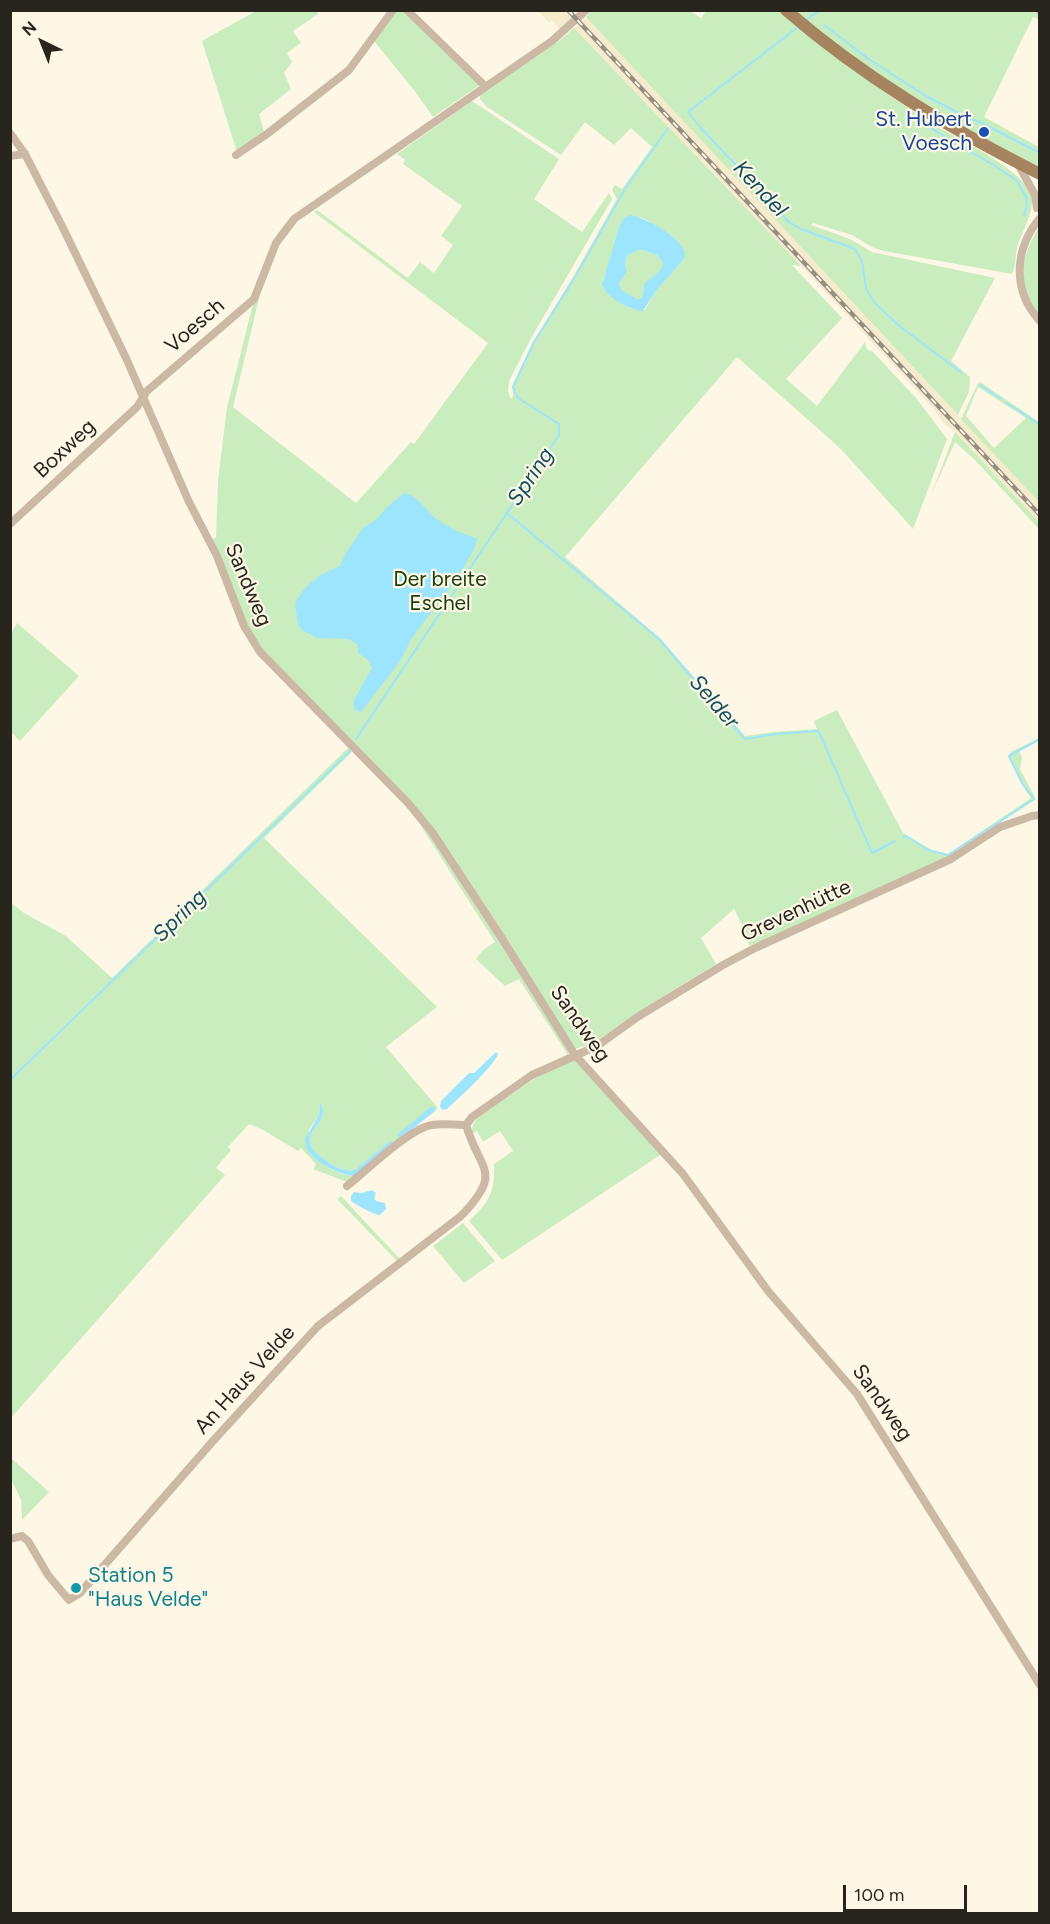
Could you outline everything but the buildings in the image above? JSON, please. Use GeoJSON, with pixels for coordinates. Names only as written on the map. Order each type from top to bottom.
{"type":"FeatureCollection","features":[{"type":"Feature","properties":{"kind":"main road"},"geometry":{"type":"LineString","coordinates":[[786,10],[846,59],[897,94],[952,127],[1040,174]]}},
{"type":"Feature","properties":{"kind":"street"},"geometry":{"type":"LineString","coordinates":[[236,155],[349,70],[393,10]]}},
{"type":"Feature","properties":{"kind":"street"},"geometry":{"type":"LineString","coordinates":[[407,10],[485,86]]}},
{"type":"Feature","properties":{"kind":"street","name":"Voesch"},"geometry":{"type":"LineString","coordinates":[[142,398],[147,391],[254,299],[276,243],[294,219],[552,41],[586,10]]}},
{"type":"Feature","properties":{"kind":"street"},"geometry":{"type":"LineString","coordinates":[[10,133],[25,154],[62,226],[121,348],[142,398]]}},
{"type":"Feature","properties":{"kind":"street"},"geometry":{"type":"LineString","coordinates":[[10,156],[25,154]]}},
{"type":"Feature","properties":{"kind":"street"},"geometry":{"type":"LineString","coordinates":[[1018,163],[1038,205],[1021,252],[1019,279],[1024,300],[1040,321]]}},
{"type":"Feature","properties":{"kind":"street"},"geometry":{"type":"LineString","coordinates":[[1031,228],[1040,218]]}},
{"type":"Feature","properties":{"kind":"street","name":"Boxweg"},"geometry":{"type":"LineString","coordinates":[[10,524],[142,398]]}},
{"type":"Feature","properties":{"kind":"street","name":"Sandweg"},"geometry":{"type":"LineString","coordinates":[[142,398],[189,502],[217,556],[244,626],[260,652],[408,803],[432,832],[575,1055],[683,1174],[768,1291],[857,1394],[1040,1685]]}},
{"type":"Feature","properties":{"kind":"street","name":"Grevenhütte"},"geometry":{"type":"LineString","coordinates":[[575,1055],[597,1046],[639,1016],[744,954],[951,859],[1000,827],[1040,815]]}},
{"type":"Feature","properties":{"kind":"street"},"geometry":{"type":"LineString","coordinates":[[347,1186],[417,1131],[431,1125],[466,1125],[472,1117],[532,1075],[575,1055]]}},
{"type":"Feature","properties":{"kind":"street","name":"An Haus Velde"},"geometry":{"type":"LineString","coordinates":[[10,1539],[22,1536],[28,1541],[48,1575],[69,1600],[80,1593],[213,1441],[318,1326],[461,1216],[476,1200],[485,1186],[486,1170],[466,1125]]}},
{"type":"Feature","properties":{"kind":"shaded area"},"geometry":{"type":"Polygon","coordinates":[[[538,11],[581,11],[1039,502],[1039,522],[955,432],[942,422],[934,409],[801,266],[574,28],[577,25],[571,19],[560,29],[552,20],[549,23],[538,11]]]}},
{"type":"Feature","properties":{"kind":"green space"},"geometry":{"type":"Polygon","coordinates":[[[592,10],[690,11],[701,18],[706,11],[779,10],[795,24],[794,10],[1030,10],[1039,15],[1039,19],[1033,17],[984,117],[1039,147],[1039,167],[1028,163],[825,49],[923,118],[999,162],[1025,184],[1031,195],[1031,208],[1017,248],[1012,274],[884,251],[852,235],[813,223],[811,225],[850,239],[872,252],[995,278],[951,361],[970,377],[969,392],[958,415],[586,17],[592,10]]]}},
{"type":"Feature","properties":{"kind":"green space"},"geometry":{"type":"Polygon","coordinates":[[[256,11],[316,11],[318,14],[293,31],[301,43],[287,53],[292,62],[284,73],[291,89],[259,114],[264,132],[237,152],[202,41],[256,11]]]}},
{"type":"Feature","properties":{"kind":"green space"},"geometry":{"type":"Polygon","coordinates":[[[396,11],[403,11],[480,85],[433,117],[374,41],[396,11]]]}},
{"type":"Feature","properties":{"kind":"green space","name":"Der breite Eschel"},"geometry":{"type":"Polygon","coordinates":[[[574,28],[801,266],[792,265],[842,318],[786,379],[817,406],[865,342],[867,350],[872,351],[916,398],[947,439],[913,529],[840,448],[737,357],[565,557],[660,638],[745,736],[817,729],[814,721],[837,710],[903,833],[937,853],[948,854],[1031,798],[1008,756],[1011,752],[1039,738],[1019,751],[1022,758],[1020,769],[1036,799],[948,857],[749,946],[734,909],[701,938],[716,964],[649,1005],[592,1044],[574,1049],[440,839],[262,650],[242,615],[212,541],[216,537],[218,481],[227,407],[253,304],[261,290],[233,407],[356,503],[411,442],[414,444],[488,343],[314,212],[317,210],[408,278],[420,262],[434,273],[453,245],[441,236],[462,206],[403,164],[405,160],[397,154],[472,101],[559,159],[534,199],[582,232],[609,193],[612,199],[530,340],[509,381],[508,392],[511,399],[512,386],[533,342],[617,199],[612,190],[615,185],[622,189],[652,147],[631,128],[614,145],[585,122],[561,155],[487,107],[480,99],[480,95],[559,41],[574,28]],[[640,217],[619,227],[609,266],[603,279],[604,289],[629,308],[645,310],[656,291],[684,259],[677,241],[640,217]]]}},
{"type":"Feature","properties":{"kind":"green space"},"geometry":{"type":"Polygon","coordinates":[[[1039,227],[1039,315],[1027,292],[1023,271],[1027,250],[1039,227]]]}},
{"type":"Feature","properties":{"kind":"green space"},"geometry":{"type":"Polygon","coordinates":[[[643,250],[657,255],[663,263],[658,273],[644,284],[643,295],[641,299],[638,299],[620,290],[619,284],[627,271],[625,266],[627,256],[635,251],[643,250]]]}},
{"type":"Feature","properties":{"kind":"green space"},"geometry":{"type":"Polygon","coordinates":[[[980,382],[1039,422],[1039,502],[961,419],[980,382]],[[978,387],[966,416],[994,448],[1026,418],[978,387]]]}},
{"type":"Feature","properties":{"kind":"green space"},"geometry":{"type":"Polygon","coordinates":[[[955,432],[1039,522],[1039,529],[975,460],[955,442],[931,495],[955,432]]]}},
{"type":"Feature","properties":{"kind":"green space"},"geometry":{"type":"Polygon","coordinates":[[[17,623],[79,676],[20,741],[10,731],[11,634],[17,623]]]}},
{"type":"Feature","properties":{"kind":"green space"},"geometry":{"type":"Polygon","coordinates":[[[349,747],[352,752],[264,838],[437,1007],[386,1047],[438,1108],[435,1111],[435,1107],[392,1145],[390,1141],[355,1170],[348,1170],[331,1164],[312,1149],[311,1135],[322,1115],[320,1102],[319,1115],[309,1130],[307,1149],[328,1167],[354,1176],[347,1182],[313,1169],[316,1164],[301,1148],[298,1151],[249,1124],[228,1147],[231,1150],[216,1168],[225,1175],[11,1418],[11,903],[24,913],[66,936],[112,978],[349,747]]]}},
{"type":"Feature","properties":{"kind":"green space"},"geometry":{"type":"Polygon","coordinates":[[[412,812],[447,856],[569,1051],[568,1055],[519,979],[505,986],[476,959],[483,950],[495,942],[412,812]]]}},
{"type":"Feature","properties":{"kind":"green space"},"geometry":{"type":"Polygon","coordinates":[[[573,1059],[663,1153],[502,1260],[469,1221],[486,1202],[492,1190],[494,1164],[513,1151],[500,1131],[483,1142],[477,1131],[472,1134],[473,1125],[481,1115],[539,1076],[573,1059]]]}},
{"type":"Feature","properties":{"kind":"green space"},"geometry":{"type":"Polygon","coordinates":[[[341,1196],[400,1259],[397,1261],[337,1199],[341,1196]]]}},
{"type":"Feature","properties":{"kind":"green space"},"geometry":{"type":"Polygon","coordinates":[[[463,1223],[495,1261],[464,1283],[433,1246],[463,1223]]]}},
{"type":"Feature","properties":{"kind":"green space"},"geometry":{"type":"Polygon","coordinates":[[[10,1457],[49,1492],[22,1520],[21,1500],[11,1479],[10,1457]]]}},
{"type":"Feature","properties":{"kind":"water"},"geometry":{"type":"Polygon","coordinates":[[[630,215],[653,224],[676,240],[685,253],[684,259],[656,291],[643,311],[620,302],[602,285],[619,227],[624,218],[630,215]],[[643,250],[635,251],[627,256],[625,266],[627,271],[619,284],[621,290],[641,299],[644,284],[662,267],[663,263],[657,255],[643,250]]]}},
{"type":"Feature","properties":{"kind":"water"},"geometry":{"type":"Polygon","coordinates":[[[404,493],[418,500],[443,523],[478,539],[457,578],[412,638],[399,663],[361,712],[355,710],[353,702],[372,668],[368,660],[358,653],[357,644],[348,639],[317,638],[302,630],[298,624],[295,604],[314,580],[340,566],[363,528],[377,519],[404,493]]]}},
{"type":"Feature","properties":{"kind":"water"},"geometry":{"type":"Polygon","coordinates":[[[496,1052],[498,1054],[483,1074],[447,1109],[443,1110],[440,1107],[441,1101],[469,1073],[474,1073],[496,1052]]]}},
{"type":"Feature","properties":{"kind":"water"},"geometry":{"type":"Polygon","coordinates":[[[320,1102],[323,1115],[311,1135],[311,1146],[316,1153],[334,1166],[344,1170],[355,1170],[390,1141],[392,1145],[354,1176],[328,1167],[310,1154],[305,1139],[319,1115],[320,1102]]]}},
{"type":"Feature","properties":{"kind":"water"},"geometry":{"type":"Polygon","coordinates":[[[432,1106],[435,1107],[435,1111],[401,1138],[398,1137],[397,1135],[432,1106]]]}},
{"type":"Feature","properties":{"kind":"water"},"geometry":{"type":"Polygon","coordinates":[[[372,1190],[376,1193],[374,1198],[376,1201],[385,1203],[386,1209],[380,1215],[351,1201],[354,1192],[362,1193],[372,1190]]]}},
{"type":"Feature","properties":{"kind":"waterway","name":"Spring"},"geometry":{"type":"LineString","coordinates":[[805,21],[820,10]]}},
{"type":"Feature","properties":{"kind":"waterway"},"geometry":{"type":"LineString","coordinates":[[824,25],[870,60],[926,96],[1040,153]]}},
{"type":"Feature","properties":{"kind":"waterway","name":"Kendel"},"geometry":{"type":"LineString","coordinates":[[798,27],[688,112],[789,222],[801,229],[855,249],[862,261],[866,289],[874,302],[897,324],[962,373]]}},
{"type":"Feature","properties":{"kind":"waterway"},"geometry":{"type":"LineString","coordinates":[[917,120],[1017,181],[1026,197],[1027,205],[1024,216]]}},
{"type":"Feature","properties":{"kind":"waterway","name":"Spring"},"geometry":{"type":"LineString","coordinates":[[356,739],[559,435],[559,424],[518,398],[513,387],[534,342],[574,279],[625,189],[668,128]]}},
{"type":"Feature","properties":{"kind":"waterway","name":"Kendel"},"geometry":{"type":"LineString","coordinates":[[980,385],[1001,399]]}},
{"type":"Feature","properties":{"kind":"waterway","name":"Kendel"},"geometry":{"type":"LineString","coordinates":[[1007,403],[1040,425]]}},
{"type":"Feature","properties":{"kind":"waterway","name":"Selder"},"geometry":{"type":"LineString","coordinates":[[508,514],[659,639],[745,739],[775,734],[819,732],[872,853],[895,841]]}},
{"type":"Feature","properties":{"kind":"waterway","name":"Selder"},"geometry":{"type":"LineString","coordinates":[[903,837],[906,836],[928,850],[948,855],[1034,799],[1022,783],[1009,756],[1040,739]]}},
{"type":"Feature","properties":{"kind":"waterway","name":"Spring"},"geometry":{"type":"LineString","coordinates":[[10,1080],[350,751]]}},
{"type":"Feature","properties":{"kind":"railway"},"geometry":{"type":"LineString","coordinates":[[568,10],[1040,515]]}},
{"type":"Feature","properties":{"kind":"place","name":"St. Hubert Voesch"},"geometry":{"type":"Point","coordinates":[984,132]}},
{"type":"Feature","properties":{"kind":"place","name":"Station 5 \"Haus Velde\""},"geometry":{"type":"Point","coordinates":[76,1588]}}]}
